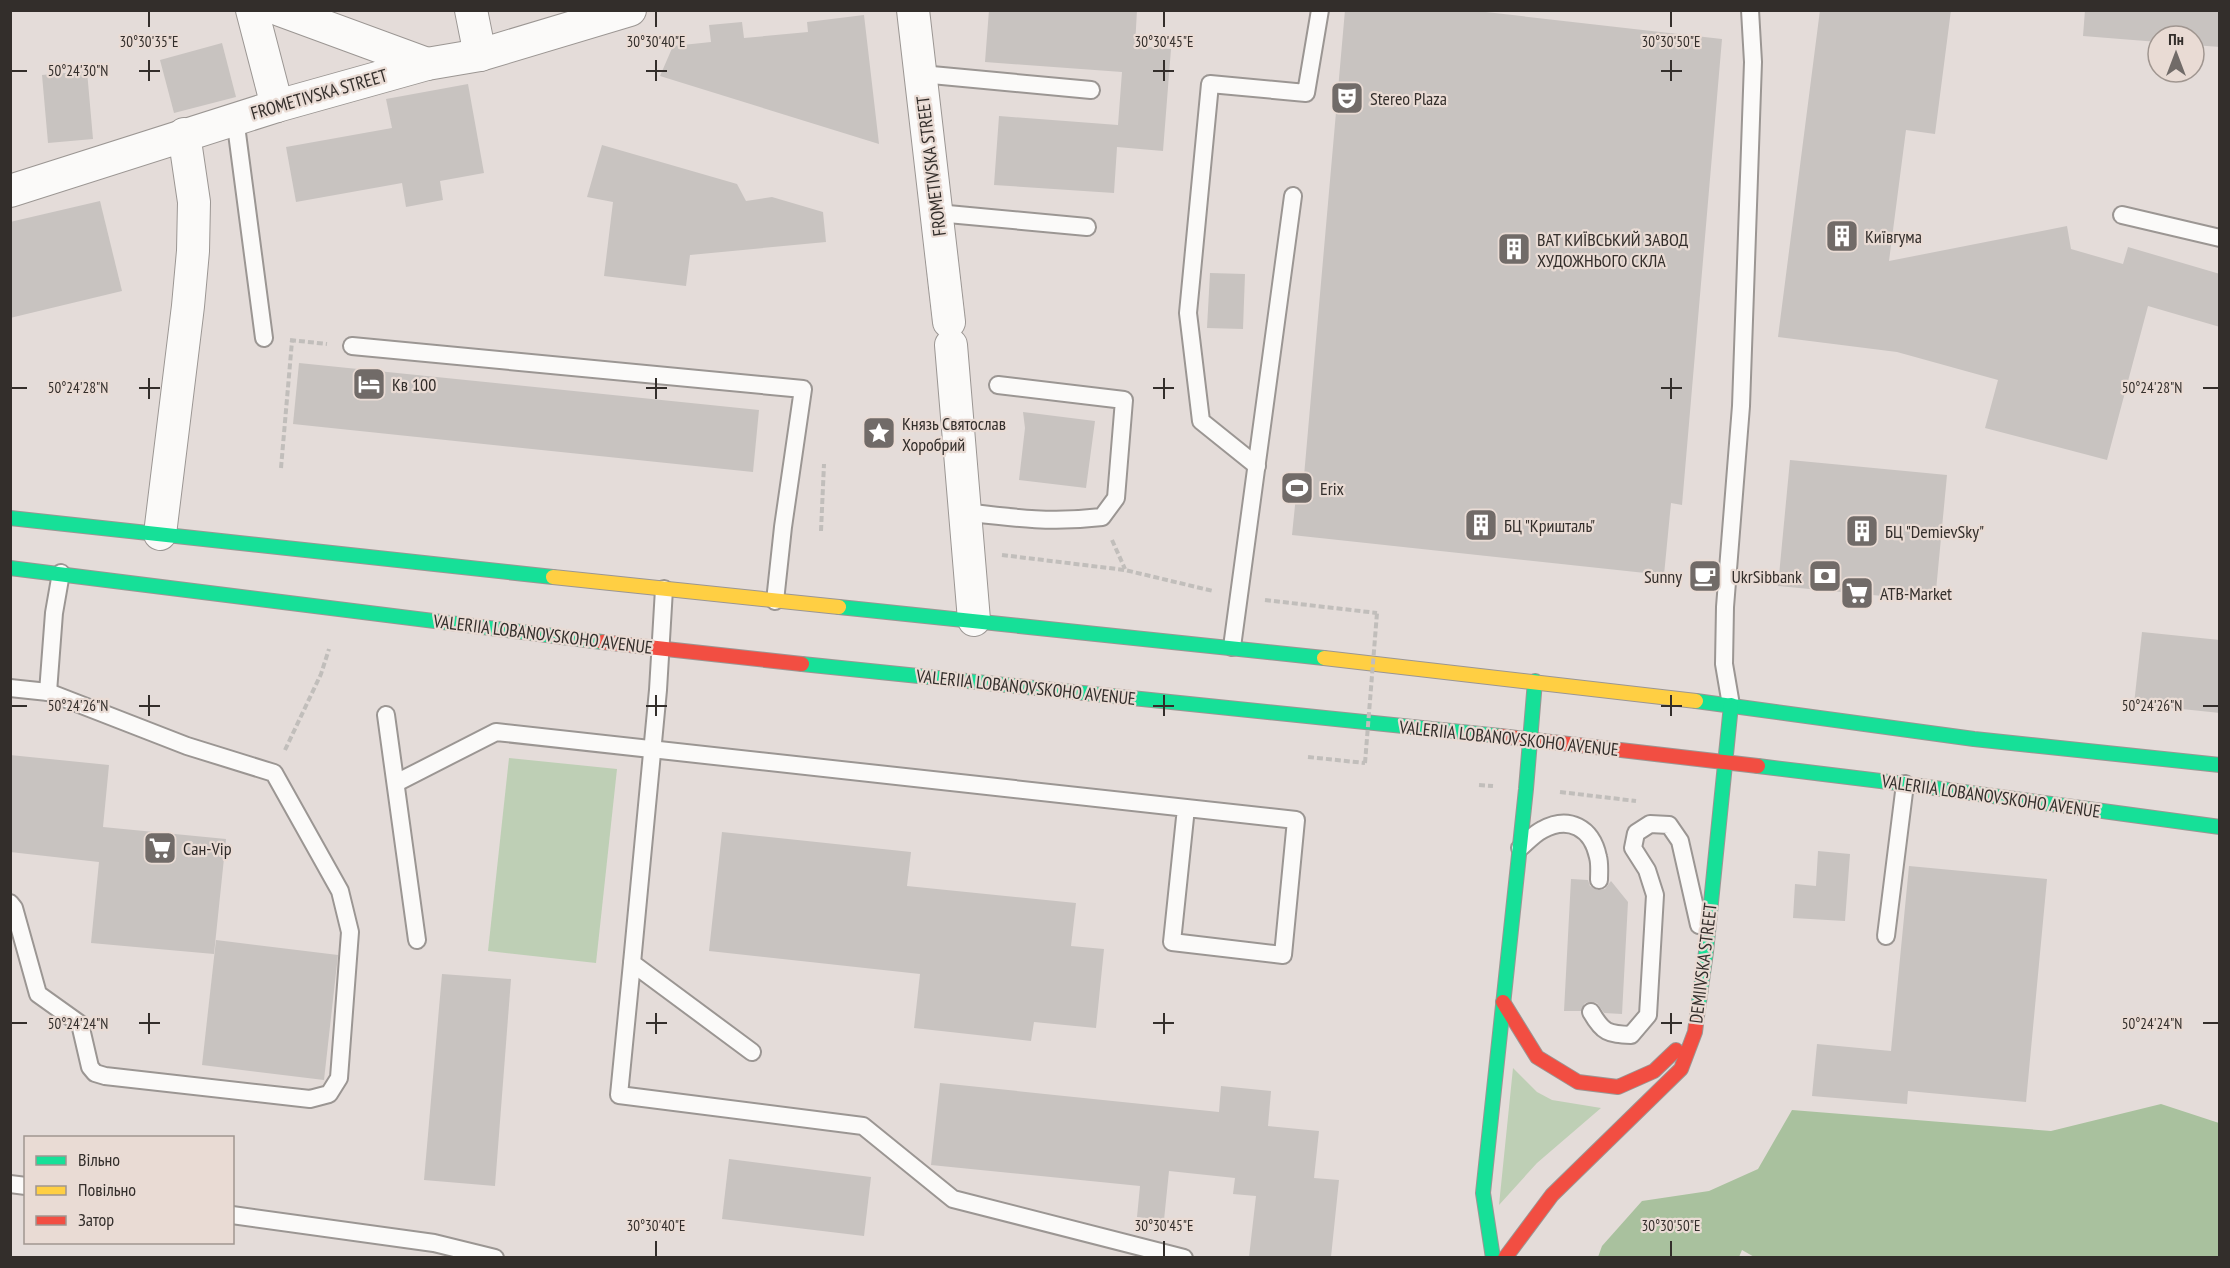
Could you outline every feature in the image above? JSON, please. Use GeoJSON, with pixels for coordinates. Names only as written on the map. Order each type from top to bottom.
{"type":"FeatureCollection","features":[{"type":"Feature","properties":{"kind":"main road"},"geometry":{"type":"LineString","coordinates":[[10,518],[775,601],[1232,646],[1731,705],[1974,739],[2220,765]]}},
{"type":"Feature","properties":{"kind":"main road","name":"VALERIIA LOBANOVSKOHO AVENUE"},"geometry":{"type":"LineString","coordinates":[[10,568],[661,649],[1531,739],[1905,784],[2220,826]]}},
{"type":"Feature","properties":{"kind":"main road"},"geometry":{"type":"LineString","coordinates":[[1493,1257],[1483,1192],[1520,848],[1535,681]]}},
{"type":"Feature","properties":{"kind":"main road","name":"DEMIIVSKA STREET"},"geometry":{"type":"LineString","coordinates":[[1505,1257],[1552,1195],[1681,1069],[1695,1032],[1706,952],[1731,705]]}},
{"type":"Feature","properties":{"kind":"main road"},"geometry":{"type":"LineString","coordinates":[[1503,1002],[1537,1057],[1578,1082],[1618,1087],[1654,1071],[1695,1032]]}},
{"type":"Feature","properties":{"kind":"street"},"geometry":{"type":"LineString","coordinates":[[252,10],[277,106]]}},
{"type":"Feature","properties":{"kind":"street"},"geometry":{"type":"LineString","coordinates":[[280,10],[427,64]]}},
{"type":"Feature","properties":{"kind":"street"},"geometry":{"type":"LineString","coordinates":[[471,10],[480,55]]}},
{"type":"Feature","properties":{"kind":"street","name":"FROMETIVSKA STREET"},"geometry":{"type":"LineString","coordinates":[[10,191],[235,118],[427,64],[480,55],[630,10]]}},
{"type":"Feature","properties":{"kind":"street","name":"FROMETIVSKA STREET"},"geometry":{"type":"LineString","coordinates":[[913,10],[950,334],[974,620]]}},
{"type":"Feature","properties":{"kind":"street"},"geometry":{"type":"LineString","coordinates":[[160,534],[186,330],[193,251],[194,202],[184,134]]}},
{"type":"Feature","properties":{"kind":"lane"},"geometry":{"type":"LineString","coordinates":[[1257,466],[1200,421],[1188,313],[1210,84],[1306,93],[1320,10]]}},
{"type":"Feature","properties":{"kind":"lane"},"geometry":{"type":"LineString","coordinates":[[1731,705],[1724,664],[1725,606],[1741,406],[1753,62],[1750,10]]}},
{"type":"Feature","properties":{"kind":"lane"},"geometry":{"type":"LineString","coordinates":[[921,74],[1091,90]]}},
{"type":"Feature","properties":{"kind":"lane"},"geometry":{"type":"LineString","coordinates":[[235,118],[264,338]]}},
{"type":"Feature","properties":{"kind":"lane"},"geometry":{"type":"LineString","coordinates":[[1232,646],[1293,196]]}},
{"type":"Feature","properties":{"kind":"lane"},"geometry":{"type":"LineString","coordinates":[[937,213],[1087,227]]}},
{"type":"Feature","properties":{"kind":"lane"},"geometry":{"type":"LineString","coordinates":[[2122,215],[2220,238]]}},
{"type":"Feature","properties":{"kind":"lane"},"geometry":{"type":"LineString","coordinates":[[352,346],[803,389],[775,601]]}},
{"type":"Feature","properties":{"kind":"lane"},"geometry":{"type":"LineString","coordinates":[[964,512],[1035,521],[1070,521],[1102,517],[1116,498],[1124,400],[998,385]]}},
{"type":"Feature","properties":{"kind":"lane"},"geometry":{"type":"LineString","coordinates":[[48,692],[54,613],[60,573]]}},
{"type":"Feature","properties":{"kind":"lane"},"geometry":{"type":"LineString","coordinates":[[664,589],[661,649],[619,1095],[862,1126],[953,1199],[1184,1257]]}},
{"type":"Feature","properties":{"kind":"lane"},"geometry":{"type":"LineString","coordinates":[[10,688],[48,692],[187,746],[274,773],[340,891],[350,932],[339,1078],[329,1094],[310,1099],[95,1073],[90,1067],[80,1024],[38,994],[14,908],[10,903]]}},
{"type":"Feature","properties":{"kind":"lane"},"geometry":{"type":"LineString","coordinates":[[386,715],[417,940]]}},
{"type":"Feature","properties":{"kind":"lane"},"geometry":{"type":"LineString","coordinates":[[396,783],[496,732],[1296,820],[1283,955],[1172,942],[1186,808]]}},
{"type":"Feature","properties":{"kind":"lane"},"geometry":{"type":"LineString","coordinates":[[1886,936],[1905,784]]}},
{"type":"Feature","properties":{"kind":"lane"},"geometry":{"type":"LineString","coordinates":[[1520,848],[1542,830],[1560,823],[1578,825],[1592,837],[1599,858],[1599,880]]}},
{"type":"Feature","properties":{"kind":"lane"},"geometry":{"type":"LineString","coordinates":[[1592,1012],[1599,1027],[1611,1034],[1631,1035],[1648,1015],[1655,895],[1647,870],[1633,848],[1636,833],[1650,824],[1669,825],[1680,842],[1706,952]]}},
{"type":"Feature","properties":{"kind":"lane"},"geometry":{"type":"LineString","coordinates":[[632,963],[752,1052]]}},
{"type":"Feature","properties":{"kind":"lane"},"geometry":{"type":"LineString","coordinates":[[234,1215],[434,1243],[495,1257]]}},
{"type":"Feature","properties":{"kind":"path"},"geometry":{"type":"LineString","coordinates":[[264,338],[352,346]]}},
{"type":"Feature","properties":{"kind":"path"},"geometry":{"type":"LineString","coordinates":[[281,468],[292,341]]}},
{"type":"Feature","properties":{"kind":"path"},"geometry":{"type":"LineString","coordinates":[[821,531],[824,464]]}},
{"type":"Feature","properties":{"kind":"path"},"geometry":{"type":"LineString","coordinates":[[1102,517],[1125,570]]}},
{"type":"Feature","properties":{"kind":"path"},"geometry":{"type":"LineString","coordinates":[[968,551],[1125,570],[1239,597],[1377,613],[1365,763],[1308,757]]}},
{"type":"Feature","properties":{"kind":"path"},"geometry":{"type":"LineString","coordinates":[[274,773],[321,674],[329,649]]}},
{"type":"Feature","properties":{"kind":"path"},"geometry":{"type":"LineString","coordinates":[[1549,791],[1638,801]]}},
{"type":"Feature","properties":{"kind":"green space"},"geometry":{"type":"Polygon","coordinates":[[[509,758],[617,769],[596,963],[488,951],[509,758]]]}},
{"type":"Feature","properties":{"kind":"green space"},"geometry":{"type":"Polygon","coordinates":[[[1513,1068],[1537,1092],[1552,1100],[1601,1108],[1537,1163],[1499,1205],[1513,1068]]]}},
{"type":"Feature","properties":{"kind":"green space"},"geometry":{"type":"Polygon","coordinates":[[[2161,1104],[2219,1123],[2219,1257],[1756,1258],[1742,1250],[1739,1257],[1598,1257],[1602,1246],[1642,1201],[1709,1191],[1758,1169],[1792,1110],[2051,1131],[2161,1104]]]}},
{"type":"Feature","properties":{"kind":"building"},"geometry":{"type":"Polygon","coordinates":[[[989,10],[1137,10],[1135,46],[1171,49],[1163,151],[1117,147],[1114,193],[994,185],[999,116],[1118,125],[1122,72],[985,62],[989,10]]]}},
{"type":"Feature","properties":{"kind":"building","name":"ВАТ КИЇВСЬКИЙ ЗАВОД ХУДОЖНЬОГО СКЛА"},"geometry":{"type":"Polygon","coordinates":[[[1345,10],[1468,10],[1722,39],[1682,505],[1671,503],[1664,575],[1292,535],[1298,476],[1304,476],[1345,10]]]}},
{"type":"Feature","properties":{"kind":"building"},"geometry":{"type":"Polygon","coordinates":[[[1820,10],[1951,10],[1935,134],[1906,130],[1889,261],[2067,226],[2071,249],[2123,264],[2128,247],[2220,274],[2220,327],[2148,306],[2107,460],[1985,428],[1998,380],[1897,352],[1778,337],[1820,10]]]}},
{"type":"Feature","properties":{"kind":"building"},"geometry":{"type":"Polygon","coordinates":[[[2085,10],[2220,10],[2220,47],[2206,46],[2206,24],[2146,24],[2146,41],[2083,36],[2085,10]]]}},
{"type":"Feature","properties":{"kind":"building"},"geometry":{"type":"Polygon","coordinates":[[[864,15],[879,144],[660,76],[673,46],[711,42],[709,25],[742,22],[744,38],[808,32],[807,22],[864,15]]]}},
{"type":"Feature","properties":{"kind":"building"},"geometry":{"type":"Polygon","coordinates":[[[222,43],[236,97],[174,113],[160,60],[222,43]]]}},
{"type":"Feature","properties":{"kind":"building"},"geometry":{"type":"Polygon","coordinates":[[[87,71],[93,139],[48,143],[42,75],[87,71]]]}},
{"type":"Feature","properties":{"kind":"building"},"geometry":{"type":"Polygon","coordinates":[[[468,84],[484,173],[440,181],[443,200],[406,207],[402,183],[296,202],[286,147],[392,128],[386,99],[468,84]]]}},
{"type":"Feature","properties":{"kind":"building"},"geometry":{"type":"Polygon","coordinates":[[[602,145],[737,184],[746,201],[772,197],[823,212],[826,242],[690,255],[686,286],[604,276],[613,202],[587,197],[602,145]]]}},
{"type":"Feature","properties":{"kind":"building"},"geometry":{"type":"Polygon","coordinates":[[[100,201],[122,291],[10,318],[10,222],[100,201]]]}},
{"type":"Feature","properties":{"kind":"building"},"geometry":{"type":"Polygon","coordinates":[[[1210,273],[1245,274],[1243,329],[1207,328],[1210,273]]]}},
{"type":"Feature","properties":{"kind":"building"},"geometry":{"type":"Polygon","coordinates":[[[299,363],[759,410],[753,472],[293,424],[299,363]]]}},
{"type":"Feature","properties":{"kind":"building"},"geometry":{"type":"Polygon","coordinates":[[[1023,412],[1095,421],[1086,488],[1019,480],[1025,428],[1023,412]]]}},
{"type":"Feature","properties":{"kind":"building","name":"БЦ \"DemievSky\""},"geometry":{"type":"Polygon","coordinates":[[[1790,460],[1947,475],[1935,601],[1778,586],[1790,460]]]}},
{"type":"Feature","properties":{"kind":"building"},"geometry":{"type":"Polygon","coordinates":[[[2142,632],[2220,640],[2220,713],[2134,704],[2142,632]]]}},
{"type":"Feature","properties":{"kind":"building"},"geometry":{"type":"Polygon","coordinates":[[[10,755],[109,765],[103,827],[226,839],[214,954],[91,943],[99,862],[10,852],[10,755]]]}},
{"type":"Feature","properties":{"kind":"building"},"geometry":{"type":"Polygon","coordinates":[[[722,832],[911,852],[907,886],[1076,903],[1071,946],[1104,949],[1096,1028],[1034,1022],[1031,1041],[914,1028],[920,974],[709,951],[722,832]]]}},
{"type":"Feature","properties":{"kind":"building"},"geometry":{"type":"Polygon","coordinates":[[[1818,851],[1850,854],[1845,921],[1793,918],[1795,884],[1816,886],[1818,851]]]}},
{"type":"Feature","properties":{"kind":"building"},"geometry":{"type":"Polygon","coordinates":[[[1909,866],[2047,879],[2026,1102],[1908,1091],[1907,1104],[1812,1096],[1817,1044],[1891,1051],[1909,866]]]}},
{"type":"Feature","properties":{"kind":"building"},"geometry":{"type":"Polygon","coordinates":[[[1571,879],[1588,880],[1590,886],[1598,890],[1605,889],[1611,881],[1628,902],[1622,1014],[1604,1013],[1597,1003],[1591,1002],[1585,1003],[1581,1011],[1564,1011],[1571,879]]]}},
{"type":"Feature","properties":{"kind":"building"},"geometry":{"type":"Polygon","coordinates":[[[216,940],[338,955],[324,1080],[202,1065],[216,940]]]}},
{"type":"Feature","properties":{"kind":"building"},"geometry":{"type":"Polygon","coordinates":[[[442,974],[511,979],[495,1186],[424,1180],[442,974]]]}},
{"type":"Feature","properties":{"kind":"building"},"geometry":{"type":"Polygon","coordinates":[[[940,1083],[1219,1112],[1221,1086],[1271,1091],[1268,1126],[1319,1131],[1314,1178],[1339,1180],[1331,1257],[1249,1257],[1256,1196],[1233,1194],[1235,1178],[1169,1171],[1164,1220],[1137,1217],[1140,1186],[931,1165],[940,1083]]]}},
{"type":"Feature","properties":{"kind":"building"},"geometry":{"type":"Polygon","coordinates":[[[729,1159],[871,1177],[864,1236],[722,1219],[729,1159]]]}},
{"type":"Feature","properties":{"kind":"traffic: fast"},"geometry":{"type":"LineString","coordinates":[[10,518],[553,577]]}},
{"type":"Feature","properties":{"kind":"traffic: fast"},"geometry":{"type":"LineString","coordinates":[[10,568],[602,642]]}},
{"type":"Feature","properties":{"kind":"traffic: fast"},"geometry":{"type":"LineString","coordinates":[[839,607],[1324,658]]}},
{"type":"Feature","properties":{"kind":"traffic: fast"},"geometry":{"type":"LineString","coordinates":[[802,664],[1500,736]]}},
{"type":"Feature","properties":{"kind":"traffic: fast"},"geometry":{"type":"LineString","coordinates":[[1493,1258],[1483,1193],[1526,789],[1535,681]]}},
{"type":"Feature","properties":{"kind":"traffic: fast"},"geometry":{"type":"LineString","coordinates":[[1696,701],[1974,739],[2220,765]]}},
{"type":"Feature","properties":{"kind":"traffic: fast"},"geometry":{"type":"LineString","coordinates":[[1697,1016],[1706,952],[1731,705]]}},
{"type":"Feature","properties":{"kind":"traffic: fast"},"geometry":{"type":"LineString","coordinates":[[1758,766],[2220,827]]}},
{"type":"Feature","properties":{"kind":"traffic: slow"},"geometry":{"type":"LineString","coordinates":[[553,577],[839,607]]}},
{"type":"Feature","properties":{"kind":"traffic: slow"},"geometry":{"type":"LineString","coordinates":[[1324,658],[1696,701]]}},
{"type":"Feature","properties":{"kind":"traffic: jam"},"geometry":{"type":"LineString","coordinates":[[602,642],[802,664]]}},
{"type":"Feature","properties":{"kind":"traffic: jam"},"geometry":{"type":"LineString","coordinates":[[1500,736],[1758,766]]}},
{"type":"Feature","properties":{"kind":"traffic: jam"},"geometry":{"type":"LineString","coordinates":[[1503,1002],[1537,1057],[1578,1082],[1618,1087],[1654,1071],[1676,1050]]}},
{"type":"Feature","properties":{"kind":"traffic: jam"},"geometry":{"type":"LineString","coordinates":[[1505,1258],[1552,1195],[1681,1069],[1695,1032],[1697,1016]]}},
{"type":"Feature","properties":{"kind":"place","name":"Stereo Plaza"},"geometry":{"type":"Point","coordinates":[1347,98]}},
{"type":"Feature","properties":{"kind":"place","name":"Київгума"},"geometry":{"type":"Point","coordinates":[1842,236]}},
{"type":"Feature","properties":{"kind":"place","name":"ВАТ КИЇВСЬКИЙ ЗАВОД ХУДОЖНЬОГО СКЛА"},"geometry":{"type":"Point","coordinates":[1514,249]}},
{"type":"Feature","properties":{"kind":"place","name":"Кв 100"},"geometry":{"type":"Point","coordinates":[369,384]}},
{"type":"Feature","properties":{"kind":"place","name":"Князь Святослав Хоробрий"},"geometry":{"type":"Point","coordinates":[879,433]}},
{"type":"Feature","properties":{"kind":"place","name":"Erix"},"geometry":{"type":"Point","coordinates":[1297,488]}},
{"type":"Feature","properties":{"kind":"place","name":"БЦ \"Кришталь\""},"geometry":{"type":"Point","coordinates":[1481,525]}},
{"type":"Feature","properties":{"kind":"place","name":"БЦ \"DemievSky\""},"geometry":{"type":"Point","coordinates":[1862,531]}},
{"type":"Feature","properties":{"kind":"place","name":"Sunny"},"geometry":{"type":"Point","coordinates":[1705,576]}},
{"type":"Feature","properties":{"kind":"place","name":"UkrSibbank"},"geometry":{"type":"Point","coordinates":[1825,576]}},
{"type":"Feature","properties":{"kind":"place","name":"ATB-Market"},"geometry":{"type":"Point","coordinates":[1857,593]}},
{"type":"Feature","properties":{"kind":"place","name":"Сан-Vip"},"geometry":{"type":"Point","coordinates":[160,848]}}]}
